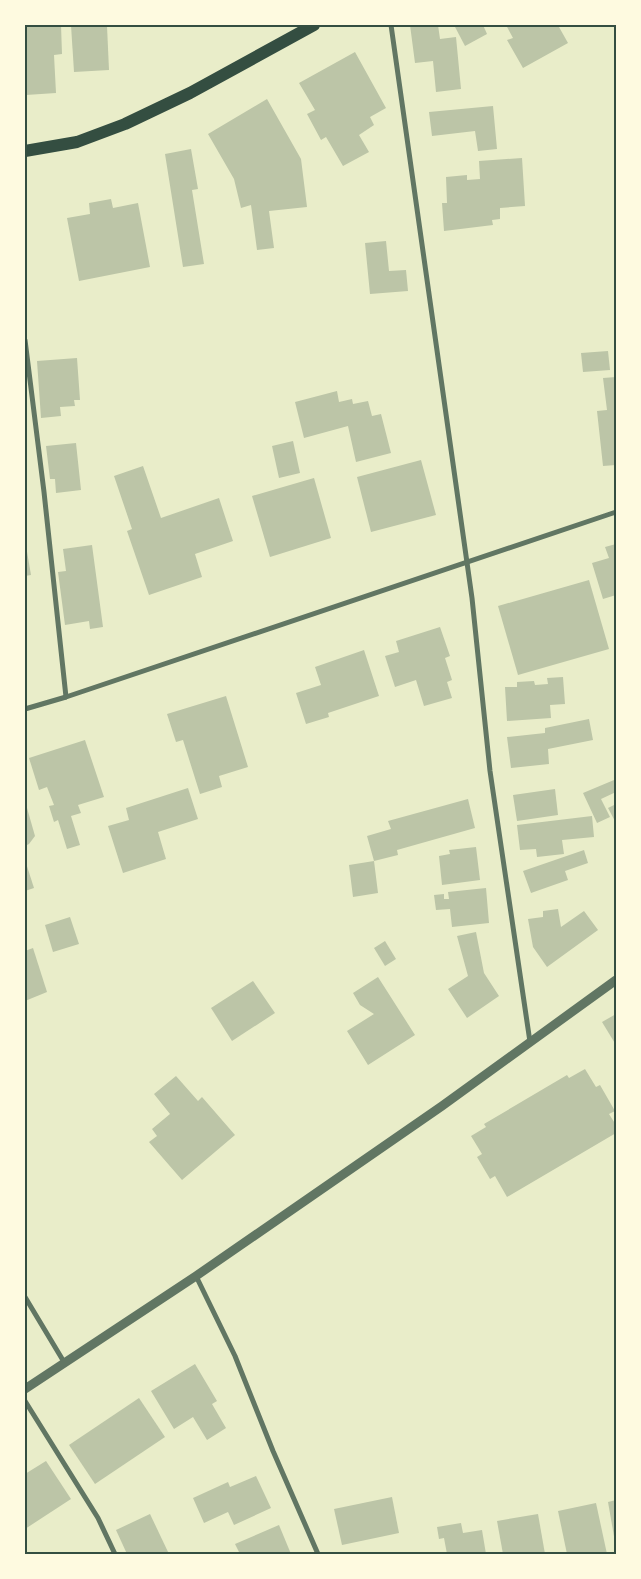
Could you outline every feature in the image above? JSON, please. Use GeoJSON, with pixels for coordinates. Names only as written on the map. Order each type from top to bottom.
{"type":"FeatureCollection","features":[{"type":"Feature","properties":{"kind":"main road"},"geometry":{"type":"LineString","coordinates":[[25,151],[77,142],[125,124],[190,93],[314,25]]}},
{"type":"Feature","properties":{"kind":"street"},"geometry":{"type":"LineString","coordinates":[[391,25],[472,598],[490,771],[530,1042]]}},
{"type":"Feature","properties":{"kind":"street"},"geometry":{"type":"LineString","coordinates":[[25,340],[66,697]]}},
{"type":"Feature","properties":{"kind":"street"},"geometry":{"type":"LineString","coordinates":[[25,709],[66,697],[616,512]]}},
{"type":"Feature","properties":{"kind":"street"},"geometry":{"type":"LineString","coordinates":[[25,1389],[196,1276],[442,1106],[616,980]]}},
{"type":"Feature","properties":{"kind":"street"},"geometry":{"type":"LineString","coordinates":[[196,1276],[235,1356],[273,1451],[318,1554]]}},
{"type":"Feature","properties":{"kind":"street"},"geometry":{"type":"LineString","coordinates":[[25,1296],[64,1362]]}},
{"type":"Feature","properties":{"kind":"street"},"geometry":{"type":"LineString","coordinates":[[25,1402],[98,1518],[115,1554]]}},
{"type":"Feature","properties":{"kind":"building"},"geometry":{"type":"Polygon","coordinates":[[[25,25],[61,25],[62,54],[54,55],[56,93],[26,95],[25,25]]]}},
{"type":"Feature","properties":{"kind":"building"},"geometry":{"type":"Polygon","coordinates":[[[71,25],[107,26],[109,70],[74,72],[71,25]]]}},
{"type":"Feature","properties":{"kind":"building"},"geometry":{"type":"Polygon","coordinates":[[[410,25],[438,25],[440,39],[456,37],[461,89],[436,92],[433,61],[415,63],[410,25]]]}},
{"type":"Feature","properties":{"kind":"building"},"geometry":{"type":"Polygon","coordinates":[[[454,25],[483,25],[487,34],[465,46],[454,25]]]}},
{"type":"Feature","properties":{"kind":"building"},"geometry":{"type":"Polygon","coordinates":[[[506,25],[563,25],[559,27],[568,43],[523,68],[507,40],[513,38],[506,25]]]}},
{"type":"Feature","properties":{"kind":"building"},"geometry":{"type":"Polygon","coordinates":[[[355,52],[386,108],[370,117],[374,125],[359,135],[369,152],[343,166],[326,137],[321,140],[307,114],[315,110],[299,83],[355,52]]]}},
{"type":"Feature","properties":{"kind":"building"},"geometry":{"type":"Polygon","coordinates":[[[267,99],[301,159],[307,207],[269,211],[274,248],[257,250],[251,205],[241,208],[234,179],[208,134],[267,99]]]}},
{"type":"Feature","properties":{"kind":"building"},"geometry":{"type":"Polygon","coordinates":[[[493,106],[497,149],[478,151],[475,131],[432,136],[429,112],[493,106]]]}},
{"type":"Feature","properties":{"kind":"building"},"geometry":{"type":"Polygon","coordinates":[[[191,149],[198,189],[192,190],[204,264],[183,267],[165,154],[191,149]]]}},
{"type":"Feature","properties":{"kind":"building"},"geometry":{"type":"Polygon","coordinates":[[[522,158],[525,206],[500,208],[500,219],[492,220],[493,225],[444,231],[442,203],[447,203],[446,177],[467,175],[467,180],[480,179],[479,161],[522,158]]]}},
{"type":"Feature","properties":{"kind":"building"},"geometry":{"type":"Polygon","coordinates":[[[111,199],[113,208],[138,203],[150,267],[79,281],[67,218],[90,214],[89,203],[111,199]]]}},
{"type":"Feature","properties":{"kind":"building"},"geometry":{"type":"Polygon","coordinates":[[[386,241],[389,271],[406,270],[408,291],[370,294],[365,243],[386,241]]]}},
{"type":"Feature","properties":{"kind":"building"},"geometry":{"type":"Polygon","coordinates":[[[608,351],[610,370],[583,372],[581,353],[608,351]]]}},
{"type":"Feature","properties":{"kind":"building"},"geometry":{"type":"Polygon","coordinates":[[[77,358],[80,400],[74,400],[75,406],[60,407],[61,416],[41,418],[37,361],[77,358]]]}},
{"type":"Feature","properties":{"kind":"building"},"geometry":{"type":"Polygon","coordinates":[[[616,377],[616,465],[603,466],[597,411],[607,410],[603,378],[616,377]]]}},
{"type":"Feature","properties":{"kind":"building"},"geometry":{"type":"Polygon","coordinates":[[[337,391],[339,402],[352,399],[353,404],[368,401],[372,416],[381,414],[391,453],[356,462],[348,426],[304,438],[295,402],[337,391]]]}},
{"type":"Feature","properties":{"kind":"building"},"geometry":{"type":"Polygon","coordinates":[[[293,441],[300,473],[279,478],[272,446],[293,441]]]}},
{"type":"Feature","properties":{"kind":"building"},"geometry":{"type":"Polygon","coordinates":[[[76,443],[81,490],[56,493],[55,479],[50,479],[46,446],[76,443]]]}},
{"type":"Feature","properties":{"kind":"building"},"geometry":{"type":"Polygon","coordinates":[[[421,460],[436,515],[371,532],[357,477],[421,460]]]}},
{"type":"Feature","properties":{"kind":"building"},"geometry":{"type":"Polygon","coordinates":[[[143,466],[161,518],[219,498],[233,541],[195,554],[202,577],[149,595],[127,531],[132,529],[114,476],[143,466]]]}},
{"type":"Feature","properties":{"kind":"building"},"geometry":{"type":"Polygon","coordinates":[[[314,478],[331,538],[270,557],[252,496],[314,478]]]}},
{"type":"Feature","properties":{"kind":"building"},"geometry":{"type":"Polygon","coordinates":[[[25,540],[31,575],[25,576],[25,540]]]}},
{"type":"Feature","properties":{"kind":"building"},"geometry":{"type":"Polygon","coordinates":[[[616,544],[616,595],[603,599],[592,563],[609,558],[605,547],[616,544]]]}},
{"type":"Feature","properties":{"kind":"building"},"geometry":{"type":"Polygon","coordinates":[[[92,545],[103,627],[90,629],[89,621],[65,625],[58,572],[66,571],[63,549],[92,545]]]}},
{"type":"Feature","properties":{"kind":"building"},"geometry":{"type":"Polygon","coordinates":[[[589,580],[609,649],[518,675],[498,606],[589,580]]]}},
{"type":"Feature","properties":{"kind":"building"},"geometry":{"type":"Polygon","coordinates":[[[440,627],[450,656],[445,658],[452,680],[447,682],[452,698],[424,706],[416,680],[395,687],[385,656],[399,652],[396,641],[440,627]]]}},
{"type":"Feature","properties":{"kind":"building"},"geometry":{"type":"Polygon","coordinates":[[[364,650],[379,696],[328,713],[329,717],[306,724],[296,693],[321,685],[315,667],[364,650]]]}},
{"type":"Feature","properties":{"kind":"building"},"geometry":{"type":"Polygon","coordinates":[[[563,677],[565,704],[550,705],[551,718],[507,721],[505,687],[517,687],[517,682],[534,681],[535,685],[548,684],[547,678],[563,677]]]}},
{"type":"Feature","properties":{"kind":"building"},"geometry":{"type":"Polygon","coordinates":[[[226,696],[248,767],[219,776],[222,787],[200,794],[183,740],[176,742],[167,714],[226,696]]]}},
{"type":"Feature","properties":{"kind":"building"},"geometry":{"type":"Polygon","coordinates":[[[589,719],[593,740],[548,749],[549,764],[511,768],[507,737],[545,733],[545,728],[589,719]]]}},
{"type":"Feature","properties":{"kind":"building"},"geometry":{"type":"Polygon","coordinates":[[[85,740],[104,797],[78,805],[81,813],[71,816],[80,845],[67,849],[58,820],[54,822],[49,806],[54,805],[47,787],[39,790],[29,758],[85,740]]]}},
{"type":"Feature","properties":{"kind":"building"},"geometry":{"type":"Polygon","coordinates":[[[614,780],[616,792],[601,799],[610,817],[597,823],[583,793],[614,780]]]}},
{"type":"Feature","properties":{"kind":"building"},"geometry":{"type":"Polygon","coordinates":[[[188,788],[198,819],[158,832],[166,859],[123,873],[108,826],[129,820],[126,808],[188,788]]]}},
{"type":"Feature","properties":{"kind":"building"},"geometry":{"type":"Polygon","coordinates":[[[555,789],[558,815],[517,821],[513,795],[555,789]]]}},
{"type":"Feature","properties":{"kind":"building"},"geometry":{"type":"Polygon","coordinates":[[[468,799],[475,828],[397,850],[398,855],[374,861],[367,836],[391,829],[388,821],[468,799]]]}},
{"type":"Feature","properties":{"kind":"building"},"geometry":{"type":"Polygon","coordinates":[[[25,801],[35,836],[25,846],[25,801]]]}},
{"type":"Feature","properties":{"kind":"building"},"geometry":{"type":"Polygon","coordinates":[[[616,804],[616,823],[608,808],[616,804]]]}},
{"type":"Feature","properties":{"kind":"building"},"geometry":{"type":"Polygon","coordinates":[[[592,816],[594,837],[562,840],[564,854],[537,857],[536,849],[520,850],[517,825],[592,816]]]}},
{"type":"Feature","properties":{"kind":"building"},"geometry":{"type":"Polygon","coordinates":[[[476,847],[480,880],[442,885],[439,856],[450,854],[449,850],[476,847]]]}},
{"type":"Feature","properties":{"kind":"building"},"geometry":{"type":"Polygon","coordinates":[[[584,850],[588,863],[565,871],[568,880],[531,893],[523,871],[584,850]]]}},
{"type":"Feature","properties":{"kind":"building"},"geometry":{"type":"Polygon","coordinates":[[[25,860],[34,888],[25,891],[25,860]]]}},
{"type":"Feature","properties":{"kind":"building"},"geometry":{"type":"Polygon","coordinates":[[[374,861],[378,893],[353,897],[349,865],[374,861]]]}},
{"type":"Feature","properties":{"kind":"building"},"geometry":{"type":"Polygon","coordinates":[[[486,888],[489,923],[452,927],[450,909],[436,910],[434,895],[444,894],[444,899],[449,899],[448,892],[486,888]]]}},
{"type":"Feature","properties":{"kind":"building"},"geometry":{"type":"Polygon","coordinates":[[[558,909],[561,927],[584,911],[598,930],[547,967],[533,947],[528,919],[543,917],[543,911],[558,909]]]}},
{"type":"Feature","properties":{"kind":"building"},"geometry":{"type":"Polygon","coordinates":[[[70,917],[79,944],[53,952],[45,925],[70,917]]]}},
{"type":"Feature","properties":{"kind":"building"},"geometry":{"type":"Polygon","coordinates":[[[476,932],[484,973],[499,996],[467,1018],[448,989],[468,976],[457,936],[476,932]]]}},
{"type":"Feature","properties":{"kind":"building"},"geometry":{"type":"Polygon","coordinates":[[[385,941],[396,959],[385,966],[374,948],[385,941]]]}},
{"type":"Feature","properties":{"kind":"building"},"geometry":{"type":"Polygon","coordinates":[[[33,948],[47,992],[25,1001],[25,951],[33,948]]]}},
{"type":"Feature","properties":{"kind":"building"},"geometry":{"type":"Polygon","coordinates":[[[378,977],[415,1035],[368,1065],[347,1031],[374,1014],[360,1005],[353,993],[378,977]]]}},
{"type":"Feature","properties":{"kind":"building"},"geometry":{"type":"Polygon","coordinates":[[[253,981],[275,1013],[232,1041],[211,1008],[253,981]]]}},
{"type":"Feature","properties":{"kind":"building"},"geometry":{"type":"Polygon","coordinates":[[[616,1014],[616,1045],[602,1022],[616,1014]]]}},
{"type":"Feature","properties":{"kind":"building"},"geometry":{"type":"Polygon","coordinates":[[[585,1069],[596,1087],[600,1085],[615,1111],[609,1114],[616,1125],[616,1133],[507,1197],[495,1176],[490,1179],[477,1157],[482,1154],[471,1136],[486,1127],[484,1124],[567,1075],[569,1078],[585,1069]]]}},
{"type":"Feature","properties":{"kind":"building"},"geometry":{"type":"Polygon","coordinates":[[[176,1076],[198,1101],[202,1097],[235,1135],[182,1180],[149,1142],[157,1136],[152,1129],[170,1114],[154,1094],[176,1076]]]}},
{"type":"Feature","properties":{"kind":"building"},"geometry":{"type":"Polygon","coordinates":[[[195,1364],[217,1401],[212,1404],[226,1428],[207,1440],[193,1417],[174,1429],[151,1391],[195,1364]]]}},
{"type":"Feature","properties":{"kind":"building"},"geometry":{"type":"Polygon","coordinates":[[[139,1398],[165,1437],[95,1484],[69,1445],[139,1398]]]}},
{"type":"Feature","properties":{"kind":"building"},"geometry":{"type":"Polygon","coordinates":[[[46,1461],[71,1499],[25,1529],[25,1474],[46,1461]]]}},
{"type":"Feature","properties":{"kind":"building"},"geometry":{"type":"Polygon","coordinates":[[[256,1476],[271,1508],[234,1525],[228,1512],[204,1523],[193,1498],[228,1482],[230,1487],[256,1476]]]}},
{"type":"Feature","properties":{"kind":"building"},"geometry":{"type":"Polygon","coordinates":[[[392,1497],[399,1533],[342,1545],[334,1509],[392,1497]]]}},
{"type":"Feature","properties":{"kind":"building"},"geometry":{"type":"Polygon","coordinates":[[[616,1500],[616,1542],[615,1542],[608,1502],[616,1500]]]}},
{"type":"Feature","properties":{"kind":"building"},"geometry":{"type":"Polygon","coordinates":[[[596,1503],[607,1554],[567,1554],[558,1511],[596,1503]]]}},
{"type":"Feature","properties":{"kind":"building"},"geometry":{"type":"Polygon","coordinates":[[[150,1514],[169,1554],[127,1554],[116,1530],[150,1514]]]}},
{"type":"Feature","properties":{"kind":"building"},"geometry":{"type":"Polygon","coordinates":[[[538,1514],[545,1554],[503,1554],[497,1521],[538,1514]]]}},
{"type":"Feature","properties":{"kind":"building"},"geometry":{"type":"Polygon","coordinates":[[[461,1523],[463,1533],[482,1530],[486,1554],[447,1554],[444,1538],[439,1539],[437,1527],[461,1523]]]}},
{"type":"Feature","properties":{"kind":"building"},"geometry":{"type":"Polygon","coordinates":[[[279,1525],[291,1554],[240,1554],[235,1544],[279,1525]]]}}]}
